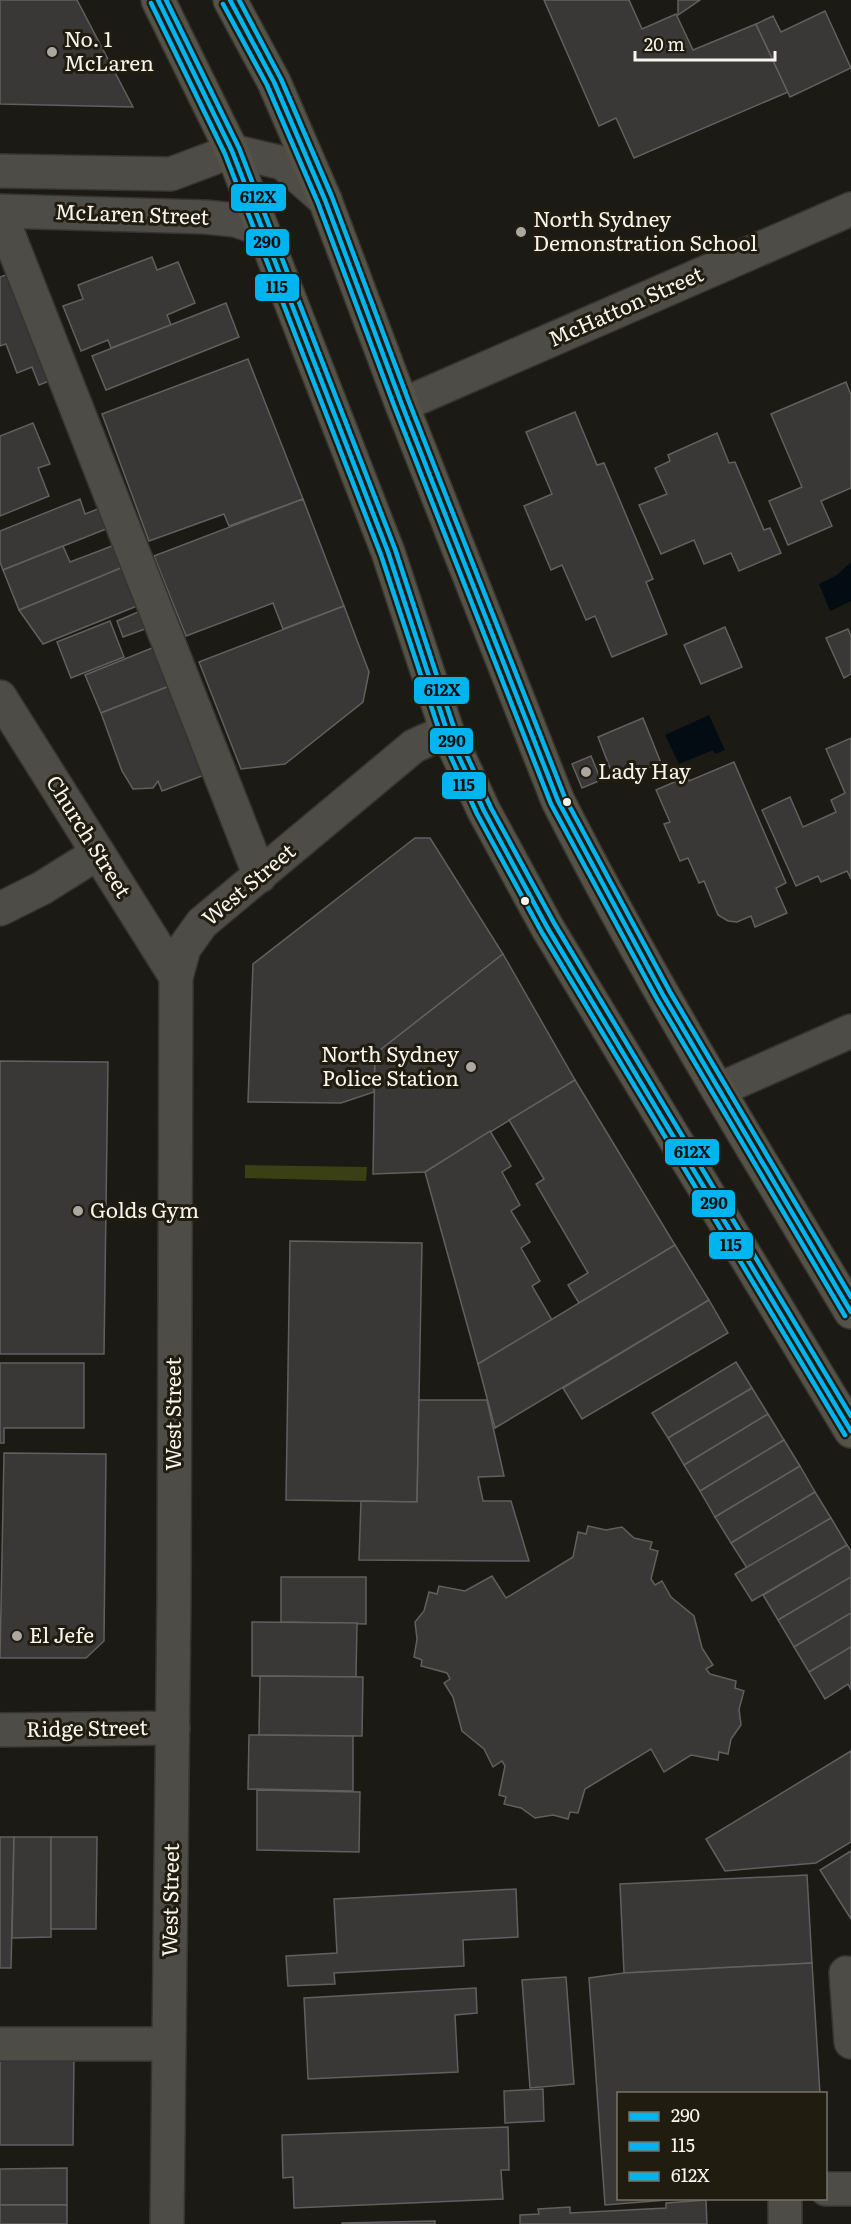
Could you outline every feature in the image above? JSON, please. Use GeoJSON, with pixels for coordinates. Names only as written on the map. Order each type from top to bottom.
{"type":"FeatureCollection","features":[{"type":"Feature","properties":{"kind":"main road"},"geometry":{"type":"LineString","coordinates":[[158,0],[232,151],[388,552],[447,731],[484,811],[547,927],[851,1431]]}},
{"type":"Feature","properties":{"kind":"main road"},"geometry":{"type":"LineString","coordinates":[[231,0],[274,82],[325,200],[402,405],[558,801],[590,863],[718,1090],[851,1312]]}},
{"type":"Feature","properties":{"kind":"street","name":"McLaren Street"},"geometry":{"type":"LineString","coordinates":[[0,171],[171,174],[232,151]]}},
{"type":"Feature","properties":{"kind":"street"},"geometry":{"type":"LineString","coordinates":[[232,151],[283,163],[325,200]]}},
{"type":"Feature","properties":{"kind":"street","name":"McHatton Street"},"geometry":{"type":"LineString","coordinates":[[402,405],[851,209]]}},
{"type":"Feature","properties":{"kind":"street","name":"McLaren Street"},"geometry":{"type":"LineString","coordinates":[[0,212],[205,217],[235,220],[262,230]]}},
{"type":"Feature","properties":{"kind":"street"},"geometry":{"type":"LineString","coordinates":[[0,212],[260,876]]}},
{"type":"Feature","properties":{"kind":"street","name":"Church Street"},"geometry":{"type":"LineString","coordinates":[[0,697],[176,977]]}},
{"type":"Feature","properties":{"kind":"street","name":"West Street"},"geometry":{"type":"LineString","coordinates":[[167,2224],[173,1728],[176,977],[184,948],[202,923],[414,746],[447,731]]}},
{"type":"Feature","properties":{"kind":"street"},"geometry":{"type":"LineString","coordinates":[[0,909],[42,888],[98,853]]}},
{"type":"Feature","properties":{"kind":"street"},"geometry":{"type":"LineString","coordinates":[[718,1090],[851,1031]]}},
{"type":"Feature","properties":{"kind":"street","name":"Ridge Street"},"geometry":{"type":"LineString","coordinates":[[0,1730],[173,1728]]}},
{"type":"Feature","properties":{"kind":"street"},"geometry":{"type":"LineString","coordinates":[[846,1973],[851,2042]]}},
{"type":"Feature","properties":{"kind":"street"},"geometry":{"type":"LineString","coordinates":[[0,2044],[169,2044]]}},
{"type":"Feature","properties":{"kind":"street"},"geometry":{"type":"LineString","coordinates":[[827,2189],[851,2188]]}},
{"type":"Feature","properties":{"kind":"street"},"geometry":{"type":"LineString","coordinates":[[785,2200],[785,2224]]}},
{"type":"Feature","properties":{"kind":"green space"},"geometry":{"type":"Polygon","coordinates":[[[245,1165],[367,1167],[366,1181],[245,1178],[245,1165]]]}},
{"type":"Feature","properties":{"kind":"shaded area"},"geometry":{"type":"Polygon","coordinates":[[[851,562],[851,601],[830,611],[819,584],[837,575],[851,562]]]}},
{"type":"Feature","properties":{"kind":"shaded area"},"geometry":{"type":"Polygon","coordinates":[[[709,715],[725,750],[715,754],[713,750],[679,764],[665,735],[709,715]]]}},
{"type":"Feature","properties":{"kind":"building","name":"No. 1 McLaren"},"geometry":{"type":"Polygon","coordinates":[[[0,0],[77,0],[133,107],[0,104],[0,0]]]}},
{"type":"Feature","properties":{"kind":"building"},"geometry":{"type":"Polygon","coordinates":[[[544,0],[629,0],[642,29],[676,14],[693,50],[756,24],[788,92],[634,158],[616,118],[599,126],[544,0]]]}},
{"type":"Feature","properties":{"kind":"building"},"geometry":{"type":"Polygon","coordinates":[[[678,0],[700,0],[678,15],[678,0]]]}},
{"type":"Feature","properties":{"kind":"building"},"geometry":{"type":"Polygon","coordinates":[[[825,11],[851,68],[790,97],[756,24],[773,16],[781,32],[825,11]]]}},
{"type":"Feature","properties":{"kind":"building"},"geometry":{"type":"Polygon","coordinates":[[[152,257],[157,270],[178,262],[195,303],[167,315],[171,325],[111,348],[108,340],[81,351],[63,306],[83,299],[78,285],[152,257]]]}},
{"type":"Feature","properties":{"kind":"building"},"geometry":{"type":"Polygon","coordinates":[[[14,272],[54,379],[39,385],[32,367],[17,373],[6,344],[0,346],[0,277],[14,272]]]}},
{"type":"Feature","properties":{"kind":"building"},"geometry":{"type":"Polygon","coordinates":[[[226,303],[239,337],[106,390],[92,356],[226,303]]]}},
{"type":"Feature","properties":{"kind":"building"},"geometry":{"type":"Polygon","coordinates":[[[248,359],[303,499],[229,526],[224,514],[149,541],[102,414],[248,359]]]}},
{"type":"Feature","properties":{"kind":"building"},"geometry":{"type":"Polygon","coordinates":[[[846,382],[851,395],[851,488],[821,501],[832,526],[788,545],[769,501],[802,487],[771,414],[846,382]]]}},
{"type":"Feature","properties":{"kind":"building"},"geometry":{"type":"Polygon","coordinates":[[[575,412],[597,465],[604,463],[653,579],[646,582],[667,634],[612,657],[595,616],[586,620],[562,565],[551,570],[524,506],[552,494],[526,432],[575,412]]]}},
{"type":"Feature","properties":{"kind":"building"},"geometry":{"type":"Polygon","coordinates":[[[33,423],[50,464],[38,468],[49,496],[0,516],[0,436],[33,423]]]}},
{"type":"Feature","properties":{"kind":"building"},"geometry":{"type":"Polygon","coordinates":[[[717,433],[729,463],[735,462],[764,530],[770,528],[781,553],[739,571],[731,553],[704,564],[694,540],[661,554],[639,505],[667,494],[655,468],[670,461],[668,455],[717,433]]]}},
{"type":"Feature","properties":{"kind":"building"},"geometry":{"type":"Polygon","coordinates":[[[80,499],[85,514],[103,507],[111,527],[3,570],[0,562],[0,531],[80,499]]]}},
{"type":"Feature","properties":{"kind":"building"},"geometry":{"type":"Polygon","coordinates":[[[303,499],[344,606],[283,629],[273,603],[186,636],[154,556],[303,499]]]}},
{"type":"Feature","properties":{"kind":"building"},"geometry":{"type":"Polygon","coordinates":[[[63,546],[70,562],[112,546],[121,568],[19,610],[3,570],[63,546]]]}},
{"type":"Feature","properties":{"kind":"building"},"geometry":{"type":"Polygon","coordinates":[[[121,568],[137,606],[43,644],[19,610],[121,568]]]}},
{"type":"Feature","properties":{"kind":"building"},"geometry":{"type":"Polygon","coordinates":[[[344,606],[369,672],[363,702],[285,764],[241,769],[199,662],[344,606]]]}},
{"type":"Feature","properties":{"kind":"building"},"geometry":{"type":"Polygon","coordinates":[[[138,612],[145,629],[123,637],[117,621],[138,612]]]}},
{"type":"Feature","properties":{"kind":"building"},"geometry":{"type":"Polygon","coordinates":[[[110,621],[124,657],[71,678],[57,642],[110,621]]]}},
{"type":"Feature","properties":{"kind":"building"},"geometry":{"type":"Polygon","coordinates":[[[725,627],[742,667],[701,684],[684,645],[725,627]]]}},
{"type":"Feature","properties":{"kind":"building"},"geometry":{"type":"Polygon","coordinates":[[[848,629],[851,636],[851,674],[844,678],[826,638],[848,629]]]}},
{"type":"Feature","properties":{"kind":"building"},"geometry":{"type":"Polygon","coordinates":[[[157,646],[172,685],[101,713],[85,675],[157,646]]]}},
{"type":"Feature","properties":{"kind":"building"},"geometry":{"type":"Polygon","coordinates":[[[172,685],[207,774],[162,791],[158,781],[153,788],[133,789],[122,771],[101,713],[172,685]]]}},
{"type":"Feature","properties":{"kind":"building"},"geometry":{"type":"Polygon","coordinates":[[[643,718],[661,763],[615,781],[598,737],[643,718]]]}},
{"type":"Feature","properties":{"kind":"building"},"geometry":{"type":"Polygon","coordinates":[[[851,738],[851,879],[847,871],[821,882],[818,876],[796,886],[762,810],[790,797],[803,827],[836,812],[831,800],[845,793],[826,749],[851,738]]]}},
{"type":"Feature","properties":{"kind":"building","name":"Lady Hay"},"geometry":{"type":"Polygon","coordinates":[[[591,756],[601,780],[582,788],[572,764],[591,756]]]}},
{"type":"Feature","properties":{"kind":"building"},"geometry":{"type":"Polygon","coordinates":[[[734,762],[786,883],[776,888],[787,913],[755,927],[751,916],[737,922],[728,921],[718,915],[704,881],[699,883],[688,858],[680,861],[664,824],[670,822],[656,790],[688,776],[689,781],[734,762]]]}},
{"type":"Feature","properties":{"kind":"building"},"geometry":{"type":"Polygon","coordinates":[[[415,838],[430,838],[503,954],[375,1054],[374,1092],[341,1103],[248,1102],[253,964],[415,838]]]}},
{"type":"Feature","properties":{"kind":"building","name":"North Sydney Police Station"},"geometry":{"type":"Polygon","coordinates":[[[503,954],[575,1080],[425,1172],[373,1174],[375,1054],[503,954]]]}},
{"type":"Feature","properties":{"kind":"building"},"geometry":{"type":"Polygon","coordinates":[[[0,1061],[108,1062],[104,1354],[0,1354],[0,1061]]]}},
{"type":"Feature","properties":{"kind":"building"},"geometry":{"type":"Polygon","coordinates":[[[575,1080],[675,1245],[579,1303],[568,1285],[588,1273],[536,1184],[544,1179],[509,1120],[575,1080]]]}},
{"type":"Feature","properties":{"kind":"building"},"geometry":{"type":"Polygon","coordinates":[[[490,1131],[511,1166],[502,1172],[520,1205],[511,1211],[530,1242],[521,1248],[540,1281],[532,1286],[552,1320],[478,1364],[425,1172],[490,1131]]]}},
{"type":"Feature","properties":{"kind":"building"},"geometry":{"type":"Polygon","coordinates":[[[290,1241],[422,1243],[417,1502],[286,1500],[290,1241]]]}},
{"type":"Feature","properties":{"kind":"building"},"geometry":{"type":"Polygon","coordinates":[[[675,1245],[709,1300],[495,1428],[478,1364],[675,1245]]]}},
{"type":"Feature","properties":{"kind":"building"},"geometry":{"type":"Polygon","coordinates":[[[709,1300],[728,1333],[582,1419],[563,1388],[709,1300]]]}},
{"type":"Feature","properties":{"kind":"building"},"geometry":{"type":"Polygon","coordinates":[[[736,1362],[752,1388],[668,1438],[652,1413],[736,1362]]]}},
{"type":"Feature","properties":{"kind":"building"},"geometry":{"type":"Polygon","coordinates":[[[0,1363],[84,1363],[84,1428],[4,1428],[4,1443],[0,1443],[0,1363]]]}},
{"type":"Feature","properties":{"kind":"building"},"geometry":{"type":"Polygon","coordinates":[[[752,1388],[768,1414],[684,1465],[668,1438],[752,1388]]]}},
{"type":"Feature","properties":{"kind":"building"},"geometry":{"type":"Polygon","coordinates":[[[419,1400],[487,1400],[504,1476],[478,1477],[483,1501],[511,1501],[529,1561],[359,1560],[361,1501],[417,1502],[419,1400]]]}},
{"type":"Feature","properties":{"kind":"building"},"geometry":{"type":"Polygon","coordinates":[[[768,1414],[784,1440],[700,1491],[684,1465],[768,1414]]]}},
{"type":"Feature","properties":{"kind":"building"},"geometry":{"type":"Polygon","coordinates":[[[784,1440],[800,1466],[715,1517],[700,1491],[784,1440]]]}},
{"type":"Feature","properties":{"kind":"building"},"geometry":{"type":"Polygon","coordinates":[[[4,1453],[106,1454],[104,1641],[86,1658],[0,1658],[4,1453]]]}},
{"type":"Feature","properties":{"kind":"building"},"geometry":{"type":"Polygon","coordinates":[[[800,1466],[815,1492],[731,1543],[715,1517],[800,1466]]]}},
{"type":"Feature","properties":{"kind":"building"},"geometry":{"type":"Polygon","coordinates":[[[815,1492],[831,1518],[747,1568],[731,1543],[815,1492]]]}},
{"type":"Feature","properties":{"kind":"building"},"geometry":{"type":"Polygon","coordinates":[[[831,1518],[847,1545],[752,1601],[735,1574],[831,1518]]]}},
{"type":"Feature","properties":{"kind":"building"},"geometry":{"type":"Polygon","coordinates":[[[588,1526],[606,1530],[622,1527],[634,1538],[652,1542],[650,1549],[658,1551],[651,1579],[655,1585],[662,1581],[671,1597],[694,1616],[702,1648],[713,1665],[706,1669],[710,1674],[736,1681],[735,1688],[744,1691],[739,1709],[741,1725],[731,1739],[728,1754],[719,1752],[718,1760],[691,1755],[664,1772],[651,1749],[585,1789],[578,1813],[570,1812],[568,1819],[553,1815],[535,1818],[521,1808],[504,1804],[506,1797],[499,1795],[505,1766],[502,1761],[493,1767],[484,1749],[462,1731],[453,1697],[444,1683],[450,1679],[447,1673],[421,1666],[422,1660],[414,1657],[417,1639],[415,1622],[424,1611],[429,1592],[437,1594],[439,1586],[465,1591],[492,1576],[506,1598],[573,1557],[578,1532],[586,1534],[588,1526]]]}},
{"type":"Feature","properties":{"kind":"building"},"geometry":{"type":"Polygon","coordinates":[[[847,1545],[851,1551],[851,1577],[778,1620],[763,1595],[847,1545]]]}},
{"type":"Feature","properties":{"kind":"building"},"geometry":{"type":"Polygon","coordinates":[[[281,1577],[366,1577],[366,1624],[281,1622],[281,1577]]]}},
{"type":"Feature","properties":{"kind":"building"},"geometry":{"type":"Polygon","coordinates":[[[851,1577],[851,1613],[794,1647],[778,1620],[851,1577]]]}},
{"type":"Feature","properties":{"kind":"building"},"geometry":{"type":"Polygon","coordinates":[[[851,1613],[851,1647],[809,1672],[794,1647],[851,1613]]]}},
{"type":"Feature","properties":{"kind":"building"},"geometry":{"type":"Polygon","coordinates":[[[252,1622],[357,1623],[356,1677],[252,1676],[252,1622]]]}},
{"type":"Feature","properties":{"kind":"building"},"geometry":{"type":"Polygon","coordinates":[[[851,1647],[851,1690],[848,1684],[825,1699],[809,1672],[851,1647]]]}},
{"type":"Feature","properties":{"kind":"building"},"geometry":{"type":"Polygon","coordinates":[[[260,1676],[363,1677],[362,1736],[259,1735],[260,1676]]]}},
{"type":"Feature","properties":{"kind":"building"},"geometry":{"type":"Polygon","coordinates":[[[249,1735],[353,1736],[353,1791],[248,1789],[249,1735]]]}},
{"type":"Feature","properties":{"kind":"building"},"geometry":{"type":"Polygon","coordinates":[[[851,1751],[851,1842],[816,1863],[725,1871],[706,1839],[851,1751]]]}},
{"type":"Feature","properties":{"kind":"building"},"geometry":{"type":"Polygon","coordinates":[[[257,1790],[360,1792],[359,1852],[257,1850],[257,1790]]]}},
{"type":"Feature","properties":{"kind":"building"},"geometry":{"type":"Polygon","coordinates":[[[0,1837],[14,1837],[11,1968],[0,1968],[0,1837]]]}},
{"type":"Feature","properties":{"kind":"building"},"geometry":{"type":"Polygon","coordinates":[[[14,1837],[51,1837],[51,1937],[12,1938],[14,1837]]]}},
{"type":"Feature","properties":{"kind":"building"},"geometry":{"type":"Polygon","coordinates":[[[51,1837],[97,1837],[96,1929],[51,1929],[51,1837]]]}},
{"type":"Feature","properties":{"kind":"building"},"geometry":{"type":"Polygon","coordinates":[[[851,1851],[851,1919],[820,1870],[851,1851]]]}},
{"type":"Feature","properties":{"kind":"building"},"geometry":{"type":"Polygon","coordinates":[[[807,1875],[812,1963],[624,1973],[620,1884],[807,1875]]]}},
{"type":"Feature","properties":{"kind":"building"},"geometry":{"type":"Polygon","coordinates":[[[516,1889],[518,1937],[463,1940],[464,1966],[334,1973],[335,1984],[288,1986],[286,1956],[337,1953],[334,1899],[516,1889]]]}},
{"type":"Feature","properties":{"kind":"building"},"geometry":{"type":"Polygon","coordinates":[[[812,1963],[820,2092],[617,2092],[617,2200],[667,2200],[605,2205],[589,1978],[624,1973],[812,1963]]]}},
{"type":"Feature","properties":{"kind":"building"},"geometry":{"type":"Polygon","coordinates":[[[566,1977],[574,2084],[530,2088],[522,1980],[566,1977]]]}},
{"type":"Feature","properties":{"kind":"building"},"geometry":{"type":"Polygon","coordinates":[[[476,1988],[477,2013],[455,2015],[458,2072],[308,2079],[304,1998],[476,1988]]]}},
{"type":"Feature","properties":{"kind":"building"},"geometry":{"type":"Polygon","coordinates":[[[0,2056],[74,2056],[73,2145],[0,2145],[0,2056]]]}},
{"type":"Feature","properties":{"kind":"building"},"geometry":{"type":"Polygon","coordinates":[[[543,2089],[544,2121],[505,2123],[504,2091],[543,2089]]]}},
{"type":"Feature","properties":{"kind":"building"},"geometry":{"type":"Polygon","coordinates":[[[508,2127],[509,2170],[501,2170],[503,2199],[294,2208],[293,2177],[283,2178],[282,2135],[508,2127]]]}},
{"type":"Feature","properties":{"kind":"building"},"geometry":{"type":"Polygon","coordinates":[[[67,2168],[67,2205],[0,2205],[0,2169],[67,2168]]]}},
{"type":"Feature","properties":{"kind":"building"},"geometry":{"type":"Polygon","coordinates":[[[706,2200],[707,2224],[520,2224],[520,2215],[539,2214],[538,2209],[570,2207],[570,2213],[666,2208],[666,2203],[706,2200]]]}},
{"type":"Feature","properties":{"kind":"building"},"geometry":{"type":"Polygon","coordinates":[[[0,2205],[67,2205],[67,2224],[0,2224],[0,2205]]]}},
{"type":"Feature","properties":{"kind":"building"},"geometry":{"type":"Polygon","coordinates":[[[435,2221],[435,2224],[342,2224],[342,2223],[435,2221]]]}},
{"type":"Feature","properties":{"kind":"transit line","name":"290"},"geometry":{"type":"LineString","coordinates":[[158,0],[232,151],[388,552],[447,731],[484,811],[547,927],[851,1431]]}},
{"type":"Feature","properties":{"kind":"transit line","name":"612X"},"geometry":{"type":"LineString","coordinates":[[166,0],[239,148],[395,549],[454,728],[491,808],[554,923],[851,1416]]}},
{"type":"Feature","properties":{"kind":"transit line","name":"290"},"geometry":{"type":"LineString","coordinates":[[230,0],[274,82],[325,200],[402,405],[558,801],[663,995],[851,1312]]}},
{"type":"Feature","properties":{"kind":"transit line","name":"612X"},"geometry":{"type":"LineString","coordinates":[[239,0],[281,79],[332,197],[409,402],[565,798],[670,992],[851,1297]]}},
{"type":"Feature","properties":{"kind":"transit line","name":"115"},"geometry":{"type":"LineString","coordinates":[[151,3],[225,154],[381,555],[440,733],[477,814],[541,931],[845,1435]]}},
{"type":"Feature","properties":{"kind":"transit line","name":"115"},"geometry":{"type":"LineString","coordinates":[[223,4],[267,85],[318,203],[395,408],[551,804],[657,999],[845,1316]]}},
{"type":"Feature","properties":{"kind":"place","name":"No. 1 McLaren"},"geometry":{"type":"Point","coordinates":[52,52]}},
{"type":"Feature","properties":{"kind":"place","name":"North Sydney Demonstration School"},"geometry":{"type":"Point","coordinates":[521,232]}},
{"type":"Feature","properties":{"kind":"place","name":"Lady Hay"},"geometry":{"type":"Point","coordinates":[586,772]}},
{"type":"Feature","properties":{"kind":"place","name":"North Sydney Police Station"},"geometry":{"type":"Point","coordinates":[471,1067]}},
{"type":"Feature","properties":{"kind":"place","name":"Golds Gym"},"geometry":{"type":"Point","coordinates":[78,1211]}},
{"type":"Feature","properties":{"kind":"place","name":"El Jefe"},"geometry":{"type":"Point","coordinates":[17,1636]}}]}
